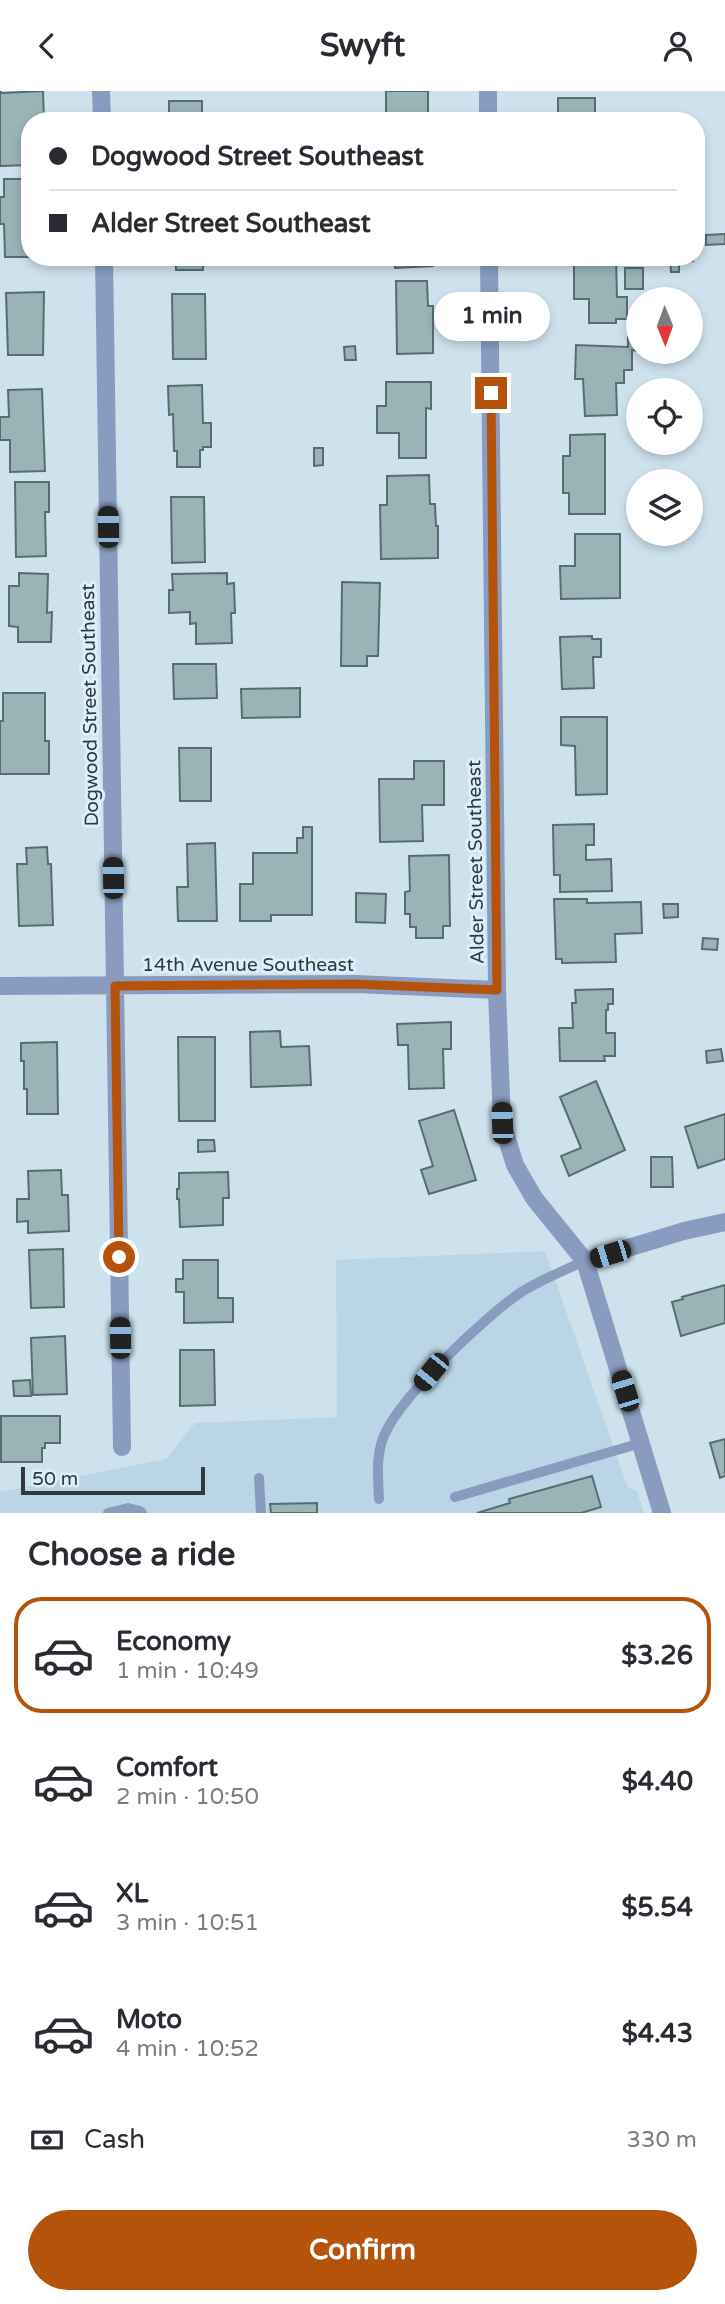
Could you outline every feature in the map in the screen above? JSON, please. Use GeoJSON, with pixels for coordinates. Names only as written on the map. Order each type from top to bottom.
{"type":"FeatureCollection","features":[{"type":"Feature","properties":{"kind":"street"},"geometry":{"type":"LineString","coordinates":[[101,91],[102,112]]}},
{"type":"Feature","properties":{"kind":"street"},"geometry":{"type":"LineString","coordinates":[[488,91],[488,112]]}},
{"type":"Feature","properties":{"kind":"street","name":"Dogwood Street Southeast"},"geometry":{"type":"LineString","coordinates":[[104,266],[122,1447]]}},
{"type":"Feature","properties":{"kind":"street","name":"Alder Street Southeast"},"geometry":{"type":"LineString","coordinates":[[489,266],[497,990],[502,1123],[515,1165],[534,1198],[585,1261],[662,1513]]}},
{"type":"Feature","properties":{"kind":"street","name":"14th Avenue Southeast"},"geometry":{"type":"LineString","coordinates":[[0,986],[355,984],[497,990]]}},
{"type":"Feature","properties":{"kind":"street"},"geometry":{"type":"LineString","coordinates":[[585,1261],[684,1231],[725,1222]]}},
{"type":"Feature","properties":{"kind":"lane"},"geometry":{"type":"LineString","coordinates":[[379,1499],[377,1457],[382,1439],[389,1424],[431,1372],[522,1292],[585,1261]]}},
{"type":"Feature","properties":{"kind":"lane"},"geometry":{"type":"LineString","coordinates":[[455,1497],[641,1443]]}},
{"type":"Feature","properties":{"kind":"lane"},"geometry":{"type":"LineString","coordinates":[[259,1478],[261,1513]]}},
{"type":"Feature","properties":{"kind":"lane"},"geometry":{"type":"LineString","coordinates":[[107,1513],[128,1508],[142,1513]]}},
{"type":"Feature","properties":{"kind":"shaded area"},"geometry":{"type":"Polygon","coordinates":[[[545,1251],[628,1488],[637,1491],[644,1513],[0,1513],[0,1492],[166,1459],[195,1423],[337,1417],[336,1260],[545,1251]]]}},
{"type":"Feature","properties":{"kind":"building"},"geometry":{"type":"Polygon","coordinates":[[[0,91],[43,91],[44,112],[21,112],[21,165],[0,166],[0,91]]]}},
{"type":"Feature","properties":{"kind":"building"},"geometry":{"type":"Polygon","coordinates":[[[386,91],[428,91],[428,112],[386,112],[386,91]]]}},
{"type":"Feature","properties":{"kind":"building"},"geometry":{"type":"Polygon","coordinates":[[[558,98],[595,98],[595,112],[558,112],[558,98]]]}},
{"type":"Feature","properties":{"kind":"building"},"geometry":{"type":"Polygon","coordinates":[[[169,101],[202,101],[202,112],[169,112],[169,101]]]}},
{"type":"Feature","properties":{"kind":"building"},"geometry":{"type":"Polygon","coordinates":[[[4,179],[21,179],[21,257],[5,257],[4,224],[0,224],[0,197],[4,197],[4,179]]]}},
{"type":"Feature","properties":{"kind":"building"},"geometry":{"type":"Polygon","coordinates":[[[725,234],[725,244],[706,245],[706,235],[725,234]]]}},
{"type":"Feature","properties":{"kind":"building"},"geometry":{"type":"Polygon","coordinates":[[[176,266],[203,266],[203,270],[176,270],[176,266]]]}},
{"type":"Feature","properties":{"kind":"building"},"geometry":{"type":"Polygon","coordinates":[[[395,266],[433,266],[395,268],[395,266]]]}},
{"type":"Feature","properties":{"kind":"building"},"geometry":{"type":"Polygon","coordinates":[[[574,266],[616,266],[617,297],[626,297],[626,319],[616,319],[616,323],[589,323],[589,299],[574,299],[574,266]]]}},
{"type":"Feature","properties":{"kind":"building"},"geometry":{"type":"Polygon","coordinates":[[[671,266],[679,266],[679,272],[671,272],[671,266]]]}},
{"type":"Feature","properties":{"kind":"building"},"geometry":{"type":"Polygon","coordinates":[[[625,268],[643,268],[643,287],[625,289],[625,268]]]}},
{"type":"Feature","properties":{"kind":"building"},"geometry":{"type":"Polygon","coordinates":[[[396,281],[427,281],[428,306],[433,306],[433,353],[397,354],[396,281]]]}},
{"type":"Feature","properties":{"kind":"building"},"geometry":{"type":"Polygon","coordinates":[[[44,292],[43,355],[8,355],[6,293],[44,292]]]}},
{"type":"Feature","properties":{"kind":"building"},"geometry":{"type":"Polygon","coordinates":[[[172,294],[205,294],[206,359],[173,359],[172,294]]]}},
{"type":"Feature","properties":{"kind":"building"},"geometry":{"type":"Polygon","coordinates":[[[576,345],[626,347],[626,364],[632,364],[632,370],[624,370],[624,383],[616,383],[617,415],[585,416],[583,379],[575,379],[576,345]]]}},
{"type":"Feature","properties":{"kind":"building"},"geometry":{"type":"Polygon","coordinates":[[[355,346],[356,360],[345,360],[344,347],[355,346]]]}},
{"type":"Feature","properties":{"kind":"building"},"geometry":{"type":"Polygon","coordinates":[[[386,382],[431,382],[431,409],[426,408],[426,458],[399,458],[399,433],[377,433],[377,406],[386,406],[386,382]]]}},
{"type":"Feature","properties":{"kind":"building"},"geometry":{"type":"Polygon","coordinates":[[[202,385],[203,423],[211,423],[211,447],[203,447],[203,450],[200,450],[200,467],[177,467],[173,414],[169,415],[168,386],[202,385]]]}},
{"type":"Feature","properties":{"kind":"building"},"geometry":{"type":"Polygon","coordinates":[[[42,389],[45,471],[10,472],[10,440],[0,440],[0,417],[9,417],[8,390],[42,389]]]}},
{"type":"Feature","properties":{"kind":"building"},"geometry":{"type":"Polygon","coordinates":[[[605,434],[605,514],[569,514],[569,493],[563,493],[563,456],[570,456],[570,435],[605,434]]]}},
{"type":"Feature","properties":{"kind":"building"},"geometry":{"type":"Polygon","coordinates":[[[314,448],[323,448],[323,465],[314,466],[314,448]]]}},
{"type":"Feature","properties":{"kind":"building"},"geometry":{"type":"Polygon","coordinates":[[[429,475],[430,504],[435,504],[438,526],[438,558],[381,559],[380,505],[387,505],[387,476],[429,475]]]}},
{"type":"Feature","properties":{"kind":"building"},"geometry":{"type":"Polygon","coordinates":[[[15,482],[49,482],[49,512],[45,512],[46,556],[16,557],[15,482]]]}},
{"type":"Feature","properties":{"kind":"building"},"geometry":{"type":"Polygon","coordinates":[[[171,497],[204,497],[205,562],[172,563],[171,497]]]}},
{"type":"Feature","properties":{"kind":"building"},"geometry":{"type":"Polygon","coordinates":[[[575,534],[620,534],[620,598],[561,599],[560,566],[575,566],[575,534]]]}},
{"type":"Feature","properties":{"kind":"building"},"geometry":{"type":"Polygon","coordinates":[[[19,573],[48,574],[47,613],[52,612],[51,642],[18,642],[18,627],[9,626],[9,586],[19,586],[19,573]]]}},
{"type":"Feature","properties":{"kind":"building"},"geometry":{"type":"Polygon","coordinates":[[[227,573],[227,584],[234,583],[232,643],[196,644],[196,623],[190,624],[190,612],[169,613],[169,590],[173,590],[172,574],[227,573]]]}},
{"type":"Feature","properties":{"kind":"building"},"geometry":{"type":"Polygon","coordinates":[[[342,582],[380,583],[378,656],[367,656],[367,666],[341,666],[342,582]]]}},
{"type":"Feature","properties":{"kind":"building"},"geometry":{"type":"Polygon","coordinates":[[[592,636],[592,639],[601,639],[601,657],[593,657],[594,688],[562,689],[560,637],[592,636]]]}},
{"type":"Feature","properties":{"kind":"building"},"geometry":{"type":"Polygon","coordinates":[[[173,664],[216,664],[217,698],[174,699],[173,664]]]}},
{"type":"Feature","properties":{"kind":"building"},"geometry":{"type":"Polygon","coordinates":[[[300,688],[300,717],[242,718],[241,689],[300,688]]]}},
{"type":"Feature","properties":{"kind":"building"},"geometry":{"type":"Polygon","coordinates":[[[3,693],[45,693],[45,741],[49,741],[49,774],[0,774],[3,693]]]}},
{"type":"Feature","properties":{"kind":"building"},"geometry":{"type":"Polygon","coordinates":[[[561,717],[607,717],[607,794],[576,795],[575,746],[561,745],[561,717]]]}},
{"type":"Feature","properties":{"kind":"building"},"geometry":{"type":"Polygon","coordinates":[[[179,748],[211,748],[211,801],[180,801],[179,748]]]}},
{"type":"Feature","properties":{"kind":"building"},"geometry":{"type":"Polygon","coordinates":[[[414,761],[444,761],[444,805],[422,805],[423,841],[380,842],[379,779],[414,779],[414,761]]]}},
{"type":"Feature","properties":{"kind":"building"},"geometry":{"type":"Polygon","coordinates":[[[594,824],[594,845],[586,845],[586,860],[611,859],[612,891],[560,892],[560,875],[554,875],[553,825],[594,824]]]}},
{"type":"Feature","properties":{"kind":"building"},"geometry":{"type":"Polygon","coordinates":[[[303,827],[312,827],[312,915],[271,915],[271,921],[240,921],[240,884],[253,884],[253,853],[297,853],[297,838],[303,838],[303,827]]]}},
{"type":"Feature","properties":{"kind":"building"},"geometry":{"type":"Polygon","coordinates":[[[215,843],[217,921],[178,921],[177,887],[188,887],[187,844],[215,843]]]}},
{"type":"Feature","properties":{"kind":"building"},"geometry":{"type":"Polygon","coordinates":[[[47,847],[48,864],[51,864],[53,925],[19,926],[17,864],[27,864],[26,848],[47,847]]]}},
{"type":"Feature","properties":{"kind":"building"},"geometry":{"type":"Polygon","coordinates":[[[449,855],[450,926],[443,926],[443,938],[416,938],[416,927],[410,927],[410,914],[405,914],[405,892],[410,891],[409,856],[449,855]]]}},
{"type":"Feature","properties":{"kind":"building"},"geometry":{"type":"Polygon","coordinates":[[[356,893],[386,894],[385,923],[356,922],[356,893]]]}},
{"type":"Feature","properties":{"kind":"building"},"geometry":{"type":"Polygon","coordinates":[[[554,899],[587,899],[587,903],[641,902],[642,933],[615,934],[616,962],[562,963],[562,959],[556,959],[554,899]]]}},
{"type":"Feature","properties":{"kind":"building"},"geometry":{"type":"Polygon","coordinates":[[[663,904],[678,904],[678,917],[664,918],[663,904]]]}},
{"type":"Feature","properties":{"kind":"building"},"geometry":{"type":"Polygon","coordinates":[[[703,938],[718,939],[717,950],[702,949],[703,938]]]}},
{"type":"Feature","properties":{"kind":"building"},"geometry":{"type":"Polygon","coordinates":[[[613,989],[613,1004],[608,1004],[606,1010],[606,1033],[615,1033],[615,1056],[604,1056],[605,1061],[560,1061],[559,1028],[573,1028],[572,1003],[576,1003],[575,990],[613,989]]]}},
{"type":"Feature","properties":{"kind":"building"},"geometry":{"type":"Polygon","coordinates":[[[451,1022],[451,1049],[443,1049],[444,1088],[409,1089],[408,1045],[398,1045],[397,1024],[451,1022]]]}},
{"type":"Feature","properties":{"kind":"building"},"geometry":{"type":"Polygon","coordinates":[[[280,1031],[281,1047],[309,1046],[311,1085],[251,1087],[250,1032],[280,1031]]]}},
{"type":"Feature","properties":{"kind":"building"},"geometry":{"type":"Polygon","coordinates":[[[178,1037],[215,1037],[215,1121],[179,1121],[178,1037]]]}},
{"type":"Feature","properties":{"kind":"building"},"geometry":{"type":"Polygon","coordinates":[[[57,1042],[58,1114],[27,1114],[27,1089],[24,1089],[21,1043],[57,1042]]]}},
{"type":"Feature","properties":{"kind":"building"},"geometry":{"type":"Polygon","coordinates":[[[721,1049],[723,1061],[707,1063],[706,1051],[721,1049]]]}},
{"type":"Feature","properties":{"kind":"building"},"geometry":{"type":"Polygon","coordinates":[[[596,1081],[625,1150],[569,1176],[561,1156],[581,1148],[560,1097],[596,1081]]]}},
{"type":"Feature","properties":{"kind":"building"},"geometry":{"type":"Polygon","coordinates":[[[454,1110],[476,1180],[429,1194],[421,1170],[433,1166],[419,1121],[454,1110]]]}},
{"type":"Feature","properties":{"kind":"building"},"geometry":{"type":"Polygon","coordinates":[[[725,1114],[725,1159],[698,1168],[685,1127],[725,1114]]]}},
{"type":"Feature","properties":{"kind":"building"},"geometry":{"type":"Polygon","coordinates":[[[198,1140],[214,1140],[215,1151],[198,1152],[198,1140]]]}},
{"type":"Feature","properties":{"kind":"building"},"geometry":{"type":"Polygon","coordinates":[[[651,1157],[672,1157],[673,1187],[651,1187],[651,1157]]]}},
{"type":"Feature","properties":{"kind":"building"},"geometry":{"type":"Polygon","coordinates":[[[61,1170],[62,1195],[68,1195],[69,1231],[28,1233],[28,1221],[17,1222],[17,1199],[29,1199],[28,1171],[61,1170]]]}},
{"type":"Feature","properties":{"kind":"building"},"geometry":{"type":"Polygon","coordinates":[[[228,1172],[229,1198],[223,1198],[223,1225],[180,1227],[177,1199],[179,1173],[228,1172]]]}},
{"type":"Feature","properties":{"kind":"building"},"geometry":{"type":"Polygon","coordinates":[[[63,1249],[64,1307],[31,1308],[29,1250],[63,1249]]]}},
{"type":"Feature","properties":{"kind":"building"},"geometry":{"type":"Polygon","coordinates":[[[183,1260],[218,1260],[218,1298],[233,1298],[233,1322],[184,1323],[184,1292],[176,1292],[176,1279],[183,1279],[183,1260]]]}},
{"type":"Feature","properties":{"kind":"building"},"geometry":{"type":"Polygon","coordinates":[[[725,1285],[725,1323],[681,1336],[672,1302],[725,1285]]]}},
{"type":"Feature","properties":{"kind":"building"},"geometry":{"type":"Polygon","coordinates":[[[65,1336],[67,1394],[33,1395],[31,1338],[65,1336]]]}},
{"type":"Feature","properties":{"kind":"building"},"geometry":{"type":"Polygon","coordinates":[[[180,1350],[214,1350],[215,1405],[180,1406],[180,1350]]]}},
{"type":"Feature","properties":{"kind":"building"},"geometry":{"type":"Polygon","coordinates":[[[30,1380],[31,1396],[14,1396],[13,1381],[30,1380]]]}},
{"type":"Feature","properties":{"kind":"building"},"geometry":{"type":"Polygon","coordinates":[[[1,1416],[60,1416],[60,1443],[45,1443],[45,1448],[42,1448],[42,1462],[1,1462],[1,1416]]]}},
{"type":"Feature","properties":{"kind":"building"},"geometry":{"type":"Polygon","coordinates":[[[725,1439],[725,1476],[720,1478],[710,1443],[725,1439]]]}},
{"type":"Feature","properties":{"kind":"building"},"geometry":{"type":"Polygon","coordinates":[[[592,1476],[601,1507],[581,1513],[477,1513],[510,1503],[509,1499],[592,1476]]]}},
{"type":"Feature","properties":{"kind":"building"},"geometry":{"type":"Polygon","coordinates":[[[317,1503],[317,1513],[271,1513],[270,1504],[317,1503]]]}},
{"type":"Feature","properties":{"kind":"route"},"geometry":{"type":"LineString","coordinates":[[119,1257],[115,986],[355,984],[497,990],[491,393]]}}]}
